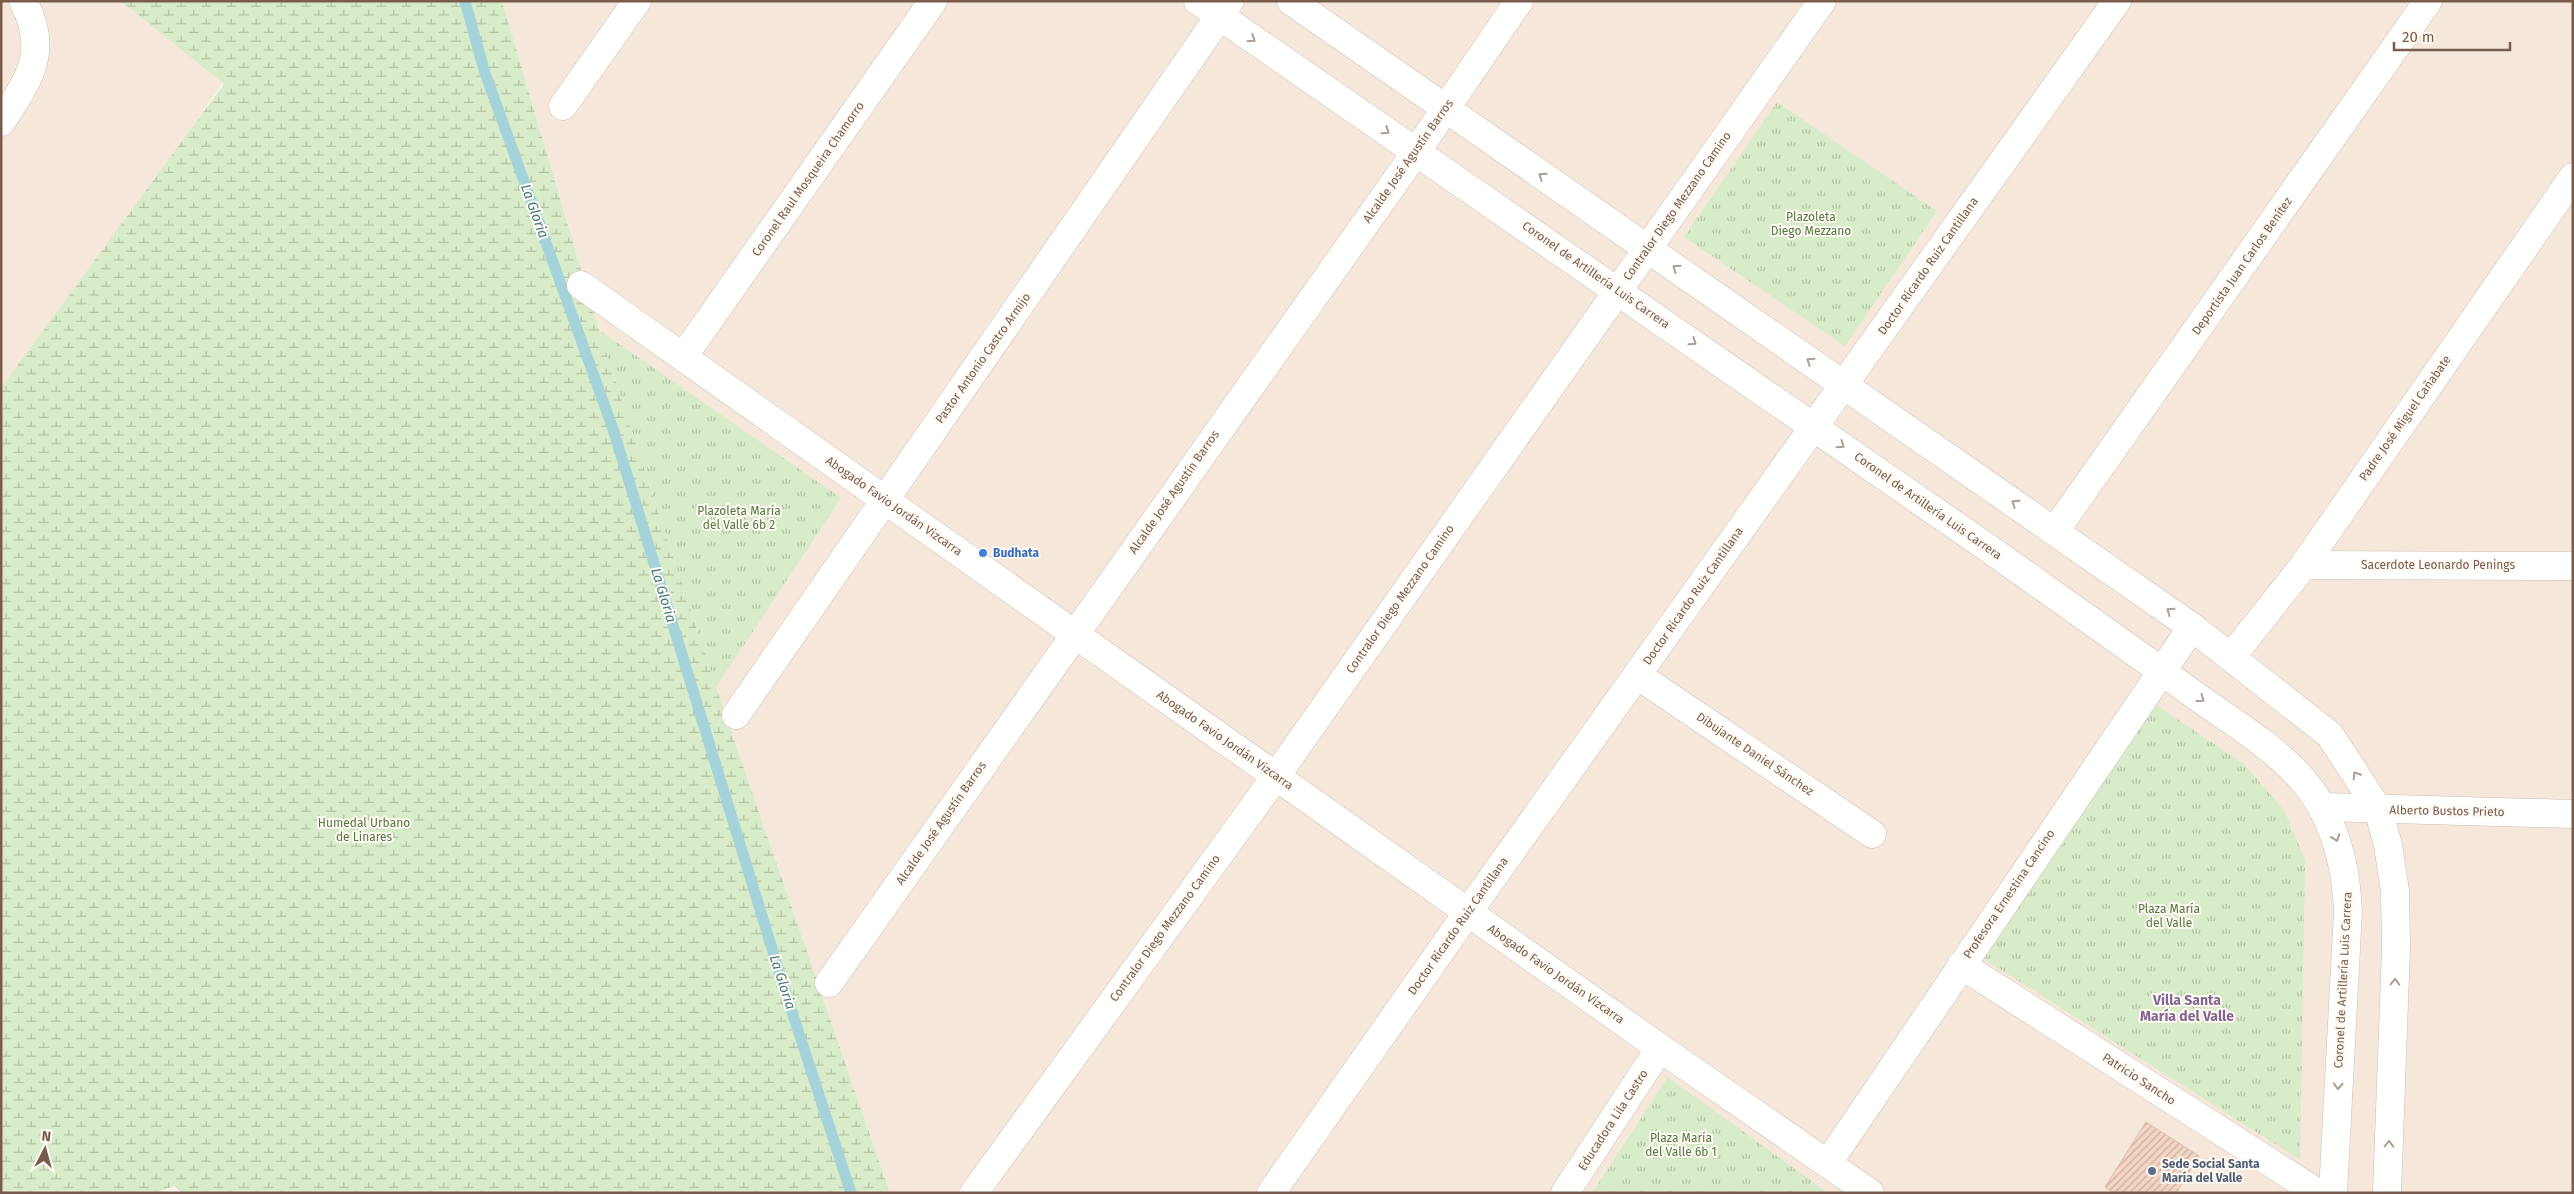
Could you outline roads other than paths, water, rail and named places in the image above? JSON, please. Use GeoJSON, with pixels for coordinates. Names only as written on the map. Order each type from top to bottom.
{"type":"FeatureCollection","features":[{"type":"Feature","properties":{"kind":"street"},"geometry":{"type":"LineString","coordinates":[[1,122],[28,82],[35,63],[35,28],[23,1]]}},
{"type":"Feature","properties":{"kind":"street"},"geometry":{"type":"LineString","coordinates":[[563,106],[637,1]]}},
{"type":"Feature","properties":{"kind":"street","name":"Coronel Raul Mosqueira Chamorro"},"geometry":{"type":"LineString","coordinates":[[682,357],[933,1]]}},
{"type":"Feature","properties":{"kind":"street","name":"Coronel de Artillería Luis Carrera"},"geometry":{"type":"LineString","coordinates":[[1198,1],[1225,9],[1416,152],[1814,426],[2161,670],[2283,760],[2304,782],[2322,808],[2335,835],[2343,859],[2347,885],[2348,911],[2333,1193]]}},
{"type":"Feature","properties":{"kind":"street"},"geometry":{"type":"LineString","coordinates":[[1291,1],[2192,626],[2330,735],[2378,809],[2388,845],[2395,891],[2396,948],[2387,1193]]}},
{"type":"Feature","properties":{"kind":"street","name":"Alcalde José Agustín Barros"},"geometry":{"type":"LineString","coordinates":[[829,983],[1416,152],[1519,1]]}},
{"type":"Feature","properties":{"kind":"street","name":"Contralor Diego Mezzano Camino"},"geometry":{"type":"LineString","coordinates":[[974,1193],[1276,776],[1822,1]]}},
{"type":"Feature","properties":{"kind":"street","name":"Doctor Ricardo Ruiz Cantillana"},"geometry":{"type":"LineString","coordinates":[[1271,1193],[1468,912],[2117,1]]}},
{"type":"Feature","properties":{"kind":"street","name":"Deportista Juan Carlos Benítez"},"geometry":{"type":"LineString","coordinates":[[2055,531],[2428,1]]}},
{"type":"Feature","properties":{"kind":"street","name":"Pastor Antonio Castro Armijo"},"geometry":{"type":"LineString","coordinates":[[736,714],[1225,9]]}},
{"type":"Feature","properties":{"kind":"street","name":"Padre José Miguel Cañabate"},"geometry":{"type":"LineString","coordinates":[[2232,656],[2304,565],[2573,177]]}},
{"type":"Feature","properties":{"kind":"street","name":"Abogado Favio Jordán Vizcarra"},"geometry":{"type":"LineString","coordinates":[[581,285],[1660,1048],[1870,1193]]}},
{"type":"Feature","properties":{"kind":"street","name":"Sacerdote Leonardo Penings"},"geometry":{"type":"LineString","coordinates":[[2304,565],[2573,566]]}},
{"type":"Feature","properties":{"kind":"street","name":"Profesora Ernestina Cancino"},"geometry":{"type":"LineString","coordinates":[[1828,1163],[2192,626]]}},
{"type":"Feature","properties":{"kind":"street","name":"Dibujante Daniel Sánchez"},"geometry":{"type":"LineString","coordinates":[[1637,675],[1872,834]]}},
{"type":"Feature","properties":{"kind":"street","name":"Alberto Bustos Prieto"},"geometry":{"type":"LineString","coordinates":[[2322,808],[2573,814]]}},
{"type":"Feature","properties":{"kind":"street","name":"Patricio Sancho"},"geometry":{"type":"LineString","coordinates":[[1961,965],[2318,1193]]}},
{"type":"Feature","properties":{"kind":"street","name":"Educadora Lila Castro"},"geometry":{"type":"LineString","coordinates":[[1565,1193],[1660,1048]]}},
{"type":"Feature","properties":{"kind":"waterway","name":"La Gloria"},"geometry":{"type":"LineString","coordinates":[[465,1],[484,70],[613,429],[781,978],[851,1193]]}},
{"type":"Feature","properties":{"kind":"place","name":"Budhata"},"geometry":{"type":"Point","coordinates":[983,553]}},
{"type":"Feature","properties":{"kind":"place","name":"Sede Social Santa María del Valle"},"geometry":{"type":"Point","coordinates":[2152,1171]}},
{"type":"Feature","properties":{"kind":"district","name":"Villa Santa María del Valle"},"geometry":{"type":"Point","coordinates":[2187,1008]}},
{"type":"Feature","properties":{"kind":"park label","name":"Plazoleta Diego Mezzano"},"geometry":{"type":"Point","coordinates":[1811,224]}},
{"type":"Feature","properties":{"kind":"park label","name":"Plazoleta María del Valle 6b 2"},"geometry":{"type":"Point","coordinates":[739,518]}},
{"type":"Feature","properties":{"kind":"park label","name":"Humedal Urbano de Linares"},"geometry":{"type":"Point","coordinates":[364,830]}},
{"type":"Feature","properties":{"kind":"park label","name":"Plaza María del Valle"},"geometry":{"type":"Point","coordinates":[2169,916]}},
{"type":"Feature","properties":{"kind":"park label","name":"Plaza María del Valle 6b 1"},"geometry":{"type":"Point","coordinates":[1681,1145]}}]}
